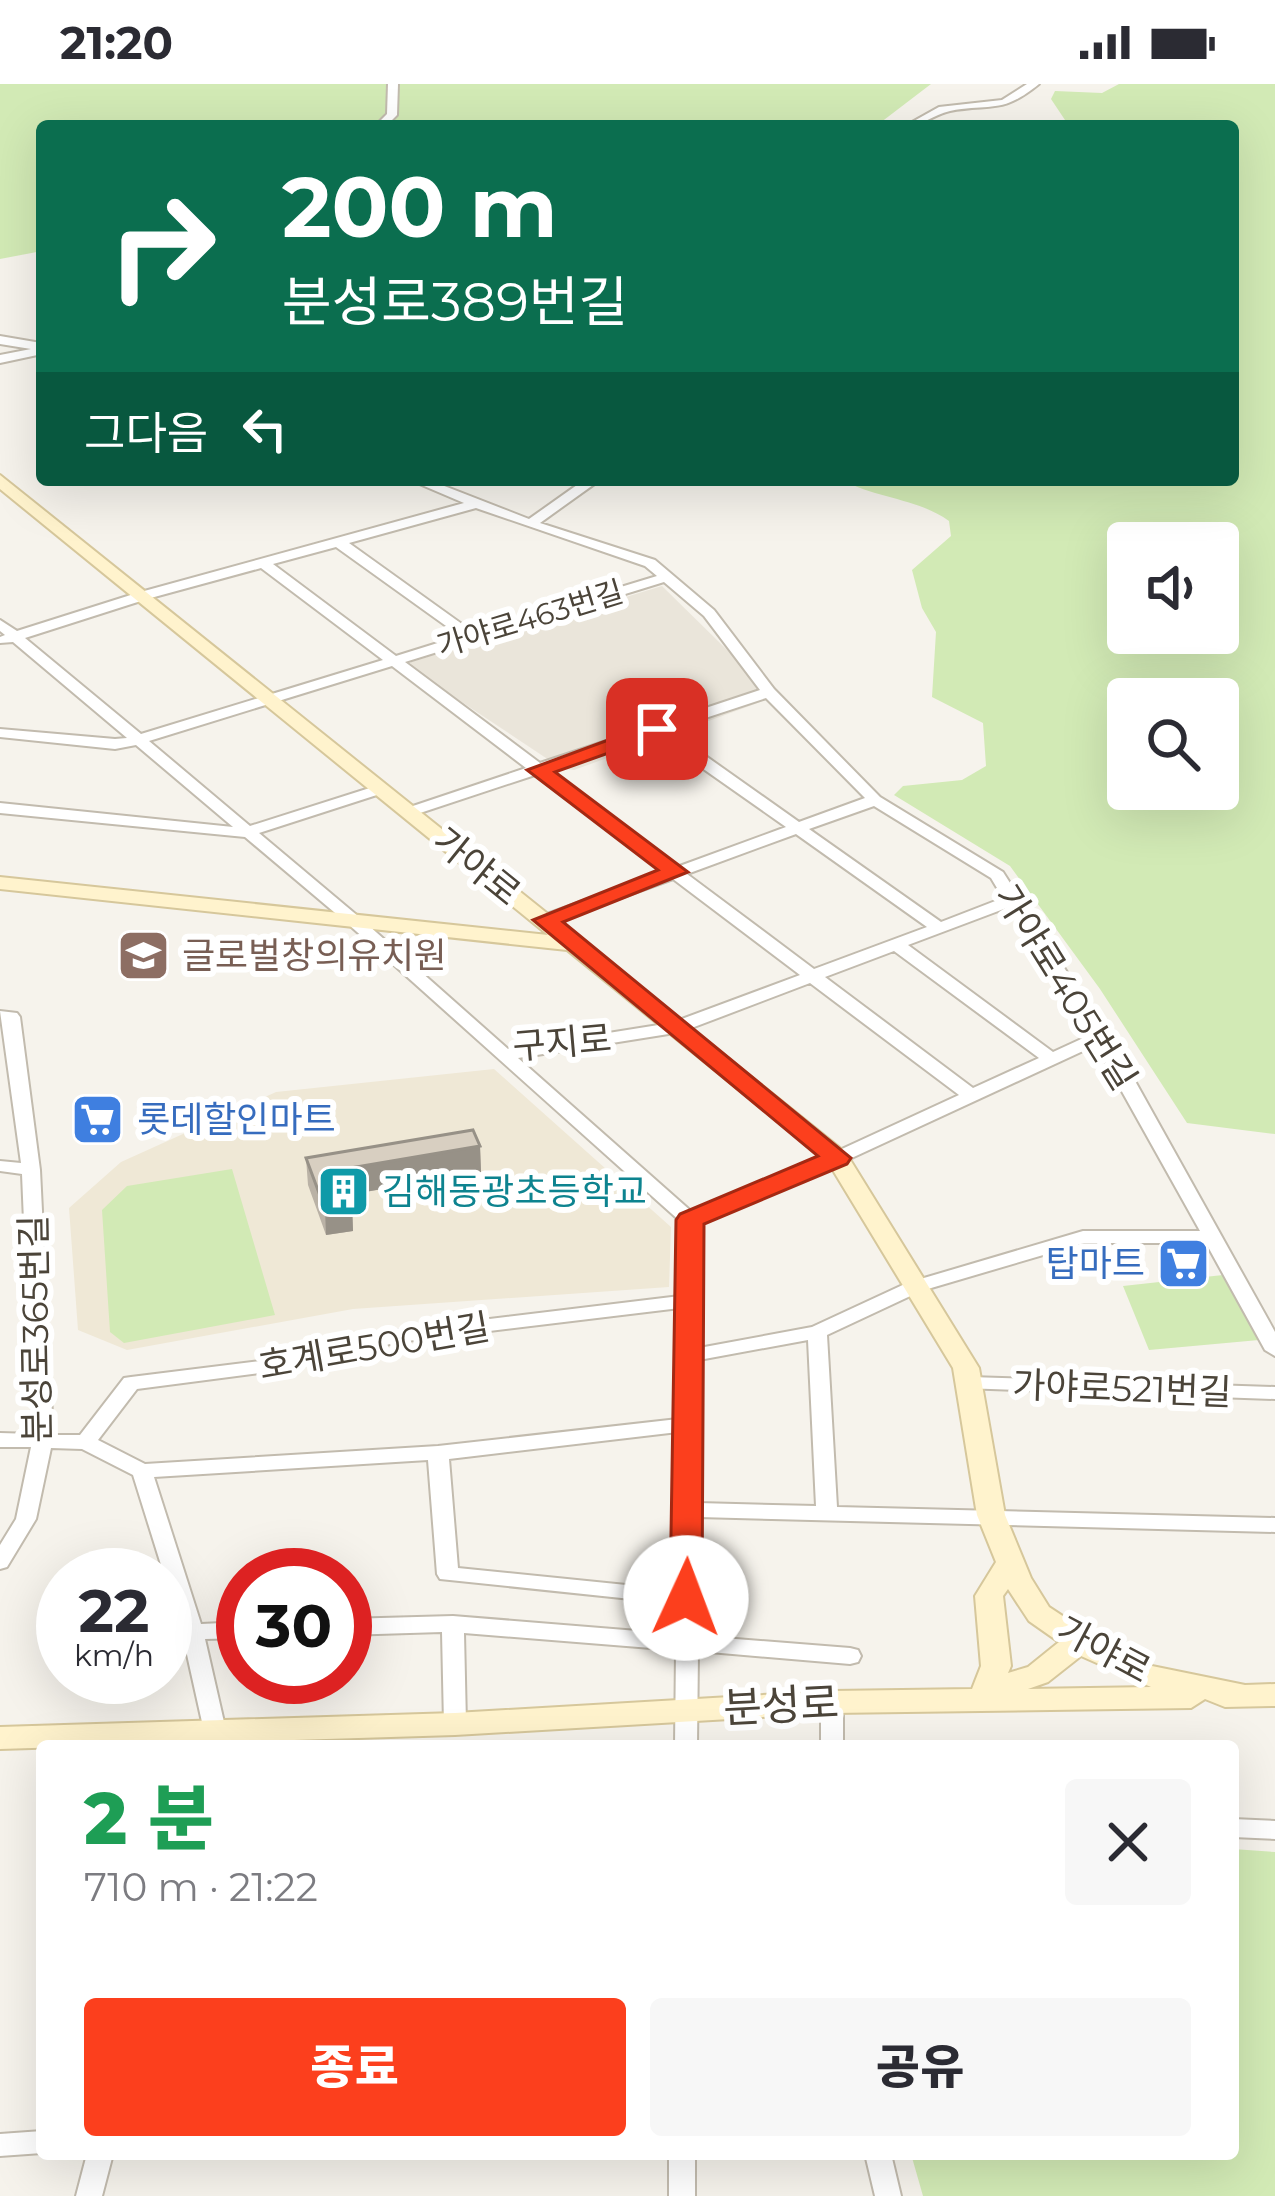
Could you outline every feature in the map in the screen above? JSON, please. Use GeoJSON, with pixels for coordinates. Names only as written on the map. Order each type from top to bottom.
{"type":"FeatureCollection","features":[{"type":"Feature","properties":{"kind":"main road","name":"가야로"},"geometry":{"type":"LineString","coordinates":[[5,489],[837,1158],[966,1368],[991,1515],[1039,1614],[1104,1657],[1175,1684],[1240,1694]]}},
{"type":"Feature","properties":{"kind":"main road"},"geometry":{"type":"LineString","coordinates":[[0,883],[572,944]]}},
{"type":"Feature","properties":{"kind":"main road"},"geometry":{"type":"LineString","coordinates":[[986,1690],[996,1666],[989,1596],[1010,1562]]}},
{"type":"Feature","properties":{"kind":"main road"},"geometry":{"type":"LineString","coordinates":[[956,1699],[1038,1676],[1078,1642]]}},
{"type":"Feature","properties":{"kind":"main road","name":"분성로"},"geometry":{"type":"LineString","coordinates":[[0,1738],[214,1739],[832,1702],[1275,1695]]}},
{"type":"Feature","properties":{"kind":"street"},"geometry":{"type":"LineString","coordinates":[[387,120],[392,115],[393,84]]}},
{"type":"Feature","properties":{"kind":"street"},"geometry":{"type":"LineString","coordinates":[[922,120],[943,109],[1006,104],[1034,84]]}},
{"type":"Feature","properties":{"kind":"street"},"geometry":{"type":"LineString","coordinates":[[0,340],[36,348]]}},
{"type":"Feature","properties":{"kind":"street"},"geometry":{"type":"LineString","coordinates":[[0,359],[36,350]]}},
{"type":"Feature","properties":{"kind":"street","name":"가야로405번길"},"geometry":{"type":"LineString","coordinates":[[433,486],[650,563],[709,613],[769,692],[875,800],[997,875],[1099,1037],[1275,1350]]}},
{"type":"Feature","properties":{"kind":"street"},"geometry":{"type":"LineString","coordinates":[[530,524],[584,486]]}},
{"type":"Feature","properties":{"kind":"street"},"geometry":{"type":"LineString","coordinates":[[7,639],[142,596],[479,502]]}},
{"type":"Feature","properties":{"kind":"street"},"geometry":{"type":"LineString","coordinates":[[339,542],[469,636]]}},
{"type":"Feature","properties":{"kind":"street"},"geometry":{"type":"LineString","coordinates":[[262,562],[393,661]]}},
{"type":"Feature","properties":{"kind":"street","name":"가야로463번길"},"geometry":{"type":"LineString","coordinates":[[0,733],[115,744],[135,741],[667,577]]}},
{"type":"Feature","properties":{"kind":"street","name":"구지로"},"geometry":{"type":"LineString","coordinates":[[0,624],[7,639],[352,920],[504,1055],[676,1028],[1013,900]]}},
{"type":"Feature","properties":{"kind":"street","name":"가야로463번길"},"geometry":{"type":"LineString","coordinates":[[393,661],[972,1096]]}},
{"type":"Feature","properties":{"kind":"street"},"geometry":{"type":"LineString","coordinates":[[409,812],[769,692]]}},
{"type":"Feature","properties":{"kind":"street"},"geometry":{"type":"LineString","coordinates":[[657,729],[939,928]]}},
{"type":"Feature","properties":{"kind":"street"},"geometry":{"type":"LineString","coordinates":[[0,808],[244,833],[381,789]]}},
{"type":"Feature","properties":{"kind":"street"},"geometry":{"type":"LineString","coordinates":[[545,920],[875,800]]}},
{"type":"Feature","properties":{"kind":"street"},"geometry":{"type":"LineString","coordinates":[[896,944],[1051,1060]]}},
{"type":"Feature","properties":{"kind":"street","name":"분성로365번길"},"geometry":{"type":"LineString","coordinates":[[0,1562],[26,1519],[43,1440],[31,1170],[6,1017]]}},
{"type":"Feature","properties":{"kind":"street"},"geometry":{"type":"LineString","coordinates":[[690,1220],[1099,1037]]}},
{"type":"Feature","properties":{"kind":"street"},"geometry":{"type":"LineString","coordinates":[[504,1055],[690,1220],[688,1510],[675,1641],[686,1740]]}},
{"type":"Feature","properties":{"kind":"street"},"geometry":{"type":"LineString","coordinates":[[0,1166],[31,1170]]}},
{"type":"Feature","properties":{"kind":"street"},"geometry":{"type":"LineString","coordinates":[[688,1356],[817,1332],[914,1287],[1083,1237],[1214,1237]]}},
{"type":"Feature","properties":{"kind":"street","name":"호계로500번길"},"geometry":{"type":"LineString","coordinates":[[86,1442],[131,1383],[268,1366],[399,1336],[690,1300]]}},
{"type":"Feature","properties":{"kind":"street"},"geometry":{"type":"LineString","coordinates":[[817,1332],[827,1515]]}},
{"type":"Feature","properties":{"kind":"street","name":"가야로521번길"},"geometry":{"type":"LineString","coordinates":[[970,1383],[1275,1393]]}},
{"type":"Feature","properties":{"kind":"street"},"geometry":{"type":"LineString","coordinates":[[0,1440],[86,1442],[142,1472],[438,1453],[686,1425]]}},
{"type":"Feature","properties":{"kind":"street"},"geometry":{"type":"LineString","coordinates":[[438,1453],[448,1574],[638,1592],[675,1641]]}},
{"type":"Feature","properties":{"kind":"street"},"geometry":{"type":"LineString","coordinates":[[142,1472],[193,1632],[214,1739]]}},
{"type":"Feature","properties":{"kind":"street"},"geometry":{"type":"LineString","coordinates":[[688,1510],[1275,1525]]}},
{"type":"Feature","properties":{"kind":"street"},"geometry":{"type":"LineString","coordinates":[[453,1624],[455,1724]]}},
{"type":"Feature","properties":{"kind":"street"},"geometry":{"type":"LineString","coordinates":[[372,1626],[453,1624],[850,1656]]}},
{"type":"Feature","properties":{"kind":"street"},"geometry":{"type":"LineString","coordinates":[[193,1632],[216,1631]]}},
{"type":"Feature","properties":{"kind":"street"},"geometry":{"type":"LineString","coordinates":[[832,1702],[832,1740]]}},
{"type":"Feature","properties":{"kind":"street"},"geometry":{"type":"LineString","coordinates":[[1239,1828],[1275,1830]]}},
{"type":"Feature","properties":{"kind":"street"},"geometry":{"type":"LineString","coordinates":[[0,2145],[36,2142]]}},
{"type":"Feature","properties":{"kind":"street"},"geometry":{"type":"LineString","coordinates":[[89,2196],[98,2160]]}},
{"type":"Feature","properties":{"kind":"street"},"geometry":{"type":"LineString","coordinates":[[682,2160],[682,2196]]}},
{"type":"Feature","properties":{"kind":"street"},"geometry":{"type":"LineString","coordinates":[[879,2160],[888,2196]]}},
{"type":"Feature","properties":{"kind":"shaded area"},"geometry":{"type":"Polygon","coordinates":[[[662,586],[771,693],[769,699],[574,770],[561,768],[409,667],[411,662],[662,586]]]}},
{"type":"Feature","properties":{"kind":"shaded area"},"geometry":{"type":"Polygon","coordinates":[[[494,1069],[671,1227],[669,1287],[353,1309],[127,1350],[78,1330],[69,1208],[121,1162],[276,1092],[494,1069]]]}},
{"type":"Feature","properties":{"kind":"green space"},"geometry":{"type":"Polygon","coordinates":[[[0,84],[931,84],[884,120],[36,120],[36,252],[0,259],[0,84]]]}},
{"type":"Feature","properties":{"kind":"green space"},"geometry":{"type":"Polygon","coordinates":[[[1119,84],[1275,84],[1275,1134],[1187,1123],[1100,989],[1010,866],[894,795],[903,786],[962,780],[986,766],[983,723],[932,697],[936,632],[922,608],[912,570],[951,536],[949,521],[857,486],[1239,486],[1239,120],[1065,120],[1051,99],[1055,91],[1102,93],[1119,84]]]}},
{"type":"Feature","properties":{"kind":"green space"},"geometry":{"type":"Polygon","coordinates":[[[232,1169],[275,1315],[124,1343],[110,1332],[102,1210],[127,1186],[232,1169]]]}},
{"type":"Feature","properties":{"kind":"green space"},"geometry":{"type":"Polygon","coordinates":[[[1232,1274],[1270,1339],[1149,1350],[1123,1286],[1232,1274]]]}},
{"type":"Feature","properties":{"kind":"green space"},"geometry":{"type":"Polygon","coordinates":[[[1239,1849],[1275,1852],[1275,2196],[923,2196],[913,2160],[1239,2160],[1239,1849]]]}},
{"type":"Feature","properties":{"kind":"building"},"geometry":{"type":"Polygon","coordinates":[[[473,1130],[480,1146],[339,1170],[352,1204],[325,1209],[306,1158],[473,1130]]]}},
{"type":"Feature","properties":{"kind":"place","name":"글로벌창의유치원"},"geometry":{"type":"Point","coordinates":[143,955]}},
{"type":"Feature","properties":{"kind":"place","name":"롯데할인마트"},"geometry":{"type":"Point","coordinates":[98,1119]}},
{"type":"Feature","properties":{"kind":"place","name":"김해동광초등학교"},"geometry":{"type":"Point","coordinates":[343,1191]}},
{"type":"Feature","properties":{"kind":"place","name":"탑마트"},"geometry":{"type":"Point","coordinates":[1184,1263]}},
{"type":"Feature","properties":{"kind":"route"},"geometry":{"type":"LineString","coordinates":[[657,729],[538,770],[676,872],[545,920],[837,1158],[690,1220],[686,1598]]}}]}
